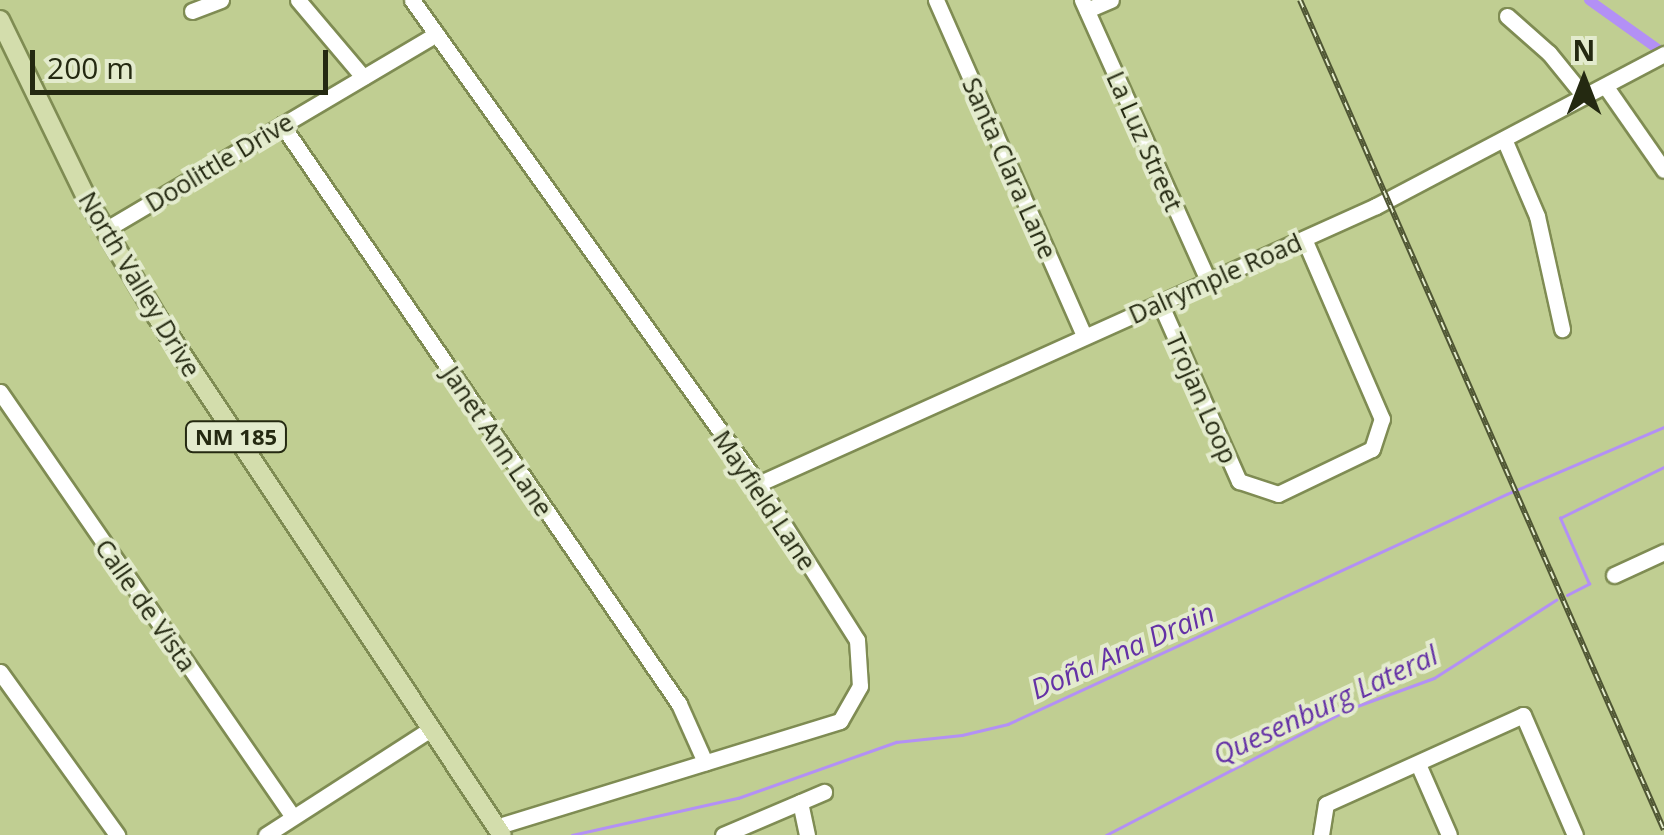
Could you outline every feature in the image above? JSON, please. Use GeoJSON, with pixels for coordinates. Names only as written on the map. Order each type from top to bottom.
{"type":"FeatureCollection","features":[{"type":"Feature","properties":{"kind":"main road","name":"North Valley Drive"},"geometry":{"type":"LineString","coordinates":[[0,20],[105,230],[157,318],[499,831]]}},
{"type":"Feature","properties":{"kind":"street"},"geometry":{"type":"LineString","coordinates":[[192,11],[221,0]]}},
{"type":"Feature","properties":{"kind":"street"},"geometry":{"type":"LineString","coordinates":[[298,0],[363,77]]}},
{"type":"Feature","properties":{"kind":"street","name":"Mayfield Lane"},"geometry":{"type":"LineString","coordinates":[[412,0],[758,484],[857,640],[860,686],[840,720],[499,831]]}},
{"type":"Feature","properties":{"kind":"street","name":"Santa Clara Lane"},"geometry":{"type":"LineString","coordinates":[[936,0],[1084,336]]}},
{"type":"Feature","properties":{"kind":"street"},"geometry":{"type":"LineString","coordinates":[[1085,5],[1111,0]]}},
{"type":"Feature","properties":{"kind":"street","name":"La Luz Street"},"geometry":{"type":"LineString","coordinates":[[1085,5],[1208,281]]}},
{"type":"Feature","properties":{"kind":"street"},"geometry":{"type":"LineString","coordinates":[[1507,16],[1550,53],[1584,96]]}},
{"type":"Feature","properties":{"kind":"street","name":"Doolittle Drive"},"geometry":{"type":"LineString","coordinates":[[105,230],[436,34]]}},
{"type":"Feature","properties":{"kind":"street","name":"Dalrymple Road"},"geometry":{"type":"LineString","coordinates":[[758,484],[1304,238],[1664,54]]}},
{"type":"Feature","properties":{"kind":"street"},"geometry":{"type":"LineString","coordinates":[[1606,86],[1664,170]]}},
{"type":"Feature","properties":{"kind":"street","name":"Janet Ann Lane"},"geometry":{"type":"LineString","coordinates":[[282,125],[679,704],[705,762]]}},
{"type":"Feature","properties":{"kind":"street"},"geometry":{"type":"LineString","coordinates":[[1504,139],[1537,216],[1562,329]]}},
{"type":"Feature","properties":{"kind":"street","name":"Trojan Loop"},"geometry":{"type":"LineString","coordinates":[[1160,303],[1239,481],[1278,494],[1372,450],[1382,419],[1304,238]]}},
{"type":"Feature","properties":{"kind":"street","name":"Calle de Vista"},"geometry":{"type":"LineString","coordinates":[[0,392],[293,817]]}},
{"type":"Feature","properties":{"kind":"street"},"geometry":{"type":"LineString","coordinates":[[1614,575],[1664,552]]}},
{"type":"Feature","properties":{"kind":"street"},"geometry":{"type":"LineString","coordinates":[[0,672],[116,835]]}},
{"type":"Feature","properties":{"kind":"street"},"geometry":{"type":"LineString","coordinates":[[1320,835],[1326,804],[1524,716],[1575,835]]}},
{"type":"Feature","properties":{"kind":"street"},"geometry":{"type":"LineString","coordinates":[[266,835],[429,730]]}},
{"type":"Feature","properties":{"kind":"street"},"geometry":{"type":"LineString","coordinates":[[1418,764],[1449,835]]}},
{"type":"Feature","properties":{"kind":"street"},"geometry":{"type":"LineString","coordinates":[[723,835],[824,792]]}},
{"type":"Feature","properties":{"kind":"street"},"geometry":{"type":"LineString","coordinates":[[800,802],[807,835]]}},
{"type":"Feature","properties":{"kind":"waterway"},"geometry":{"type":"LineString","coordinates":[[1589,0],[1659,50]]}},
{"type":"Feature","properties":{"kind":"waterway","name":"Doña Ana Drain"},"geometry":{"type":"LineString","coordinates":[[572,835],[738,798],[896,742],[962,735],[1008,724],[1507,494],[1664,427]]}},
{"type":"Feature","properties":{"kind":"waterway","name":"Quesenburg Lateral"},"geometry":{"type":"LineString","coordinates":[[1567,595],[1589,584],[1560,518],[1664,467]]}},
{"type":"Feature","properties":{"kind":"waterway","name":"Quesenburg Lateral"},"geometry":{"type":"LineString","coordinates":[[1106,835],[1349,709],[1434,678],[1556,600]]}},
{"type":"Feature","properties":{"kind":"railway"},"geometry":{"type":"LineString","coordinates":[[1300,0],[1664,830]]}}]}
